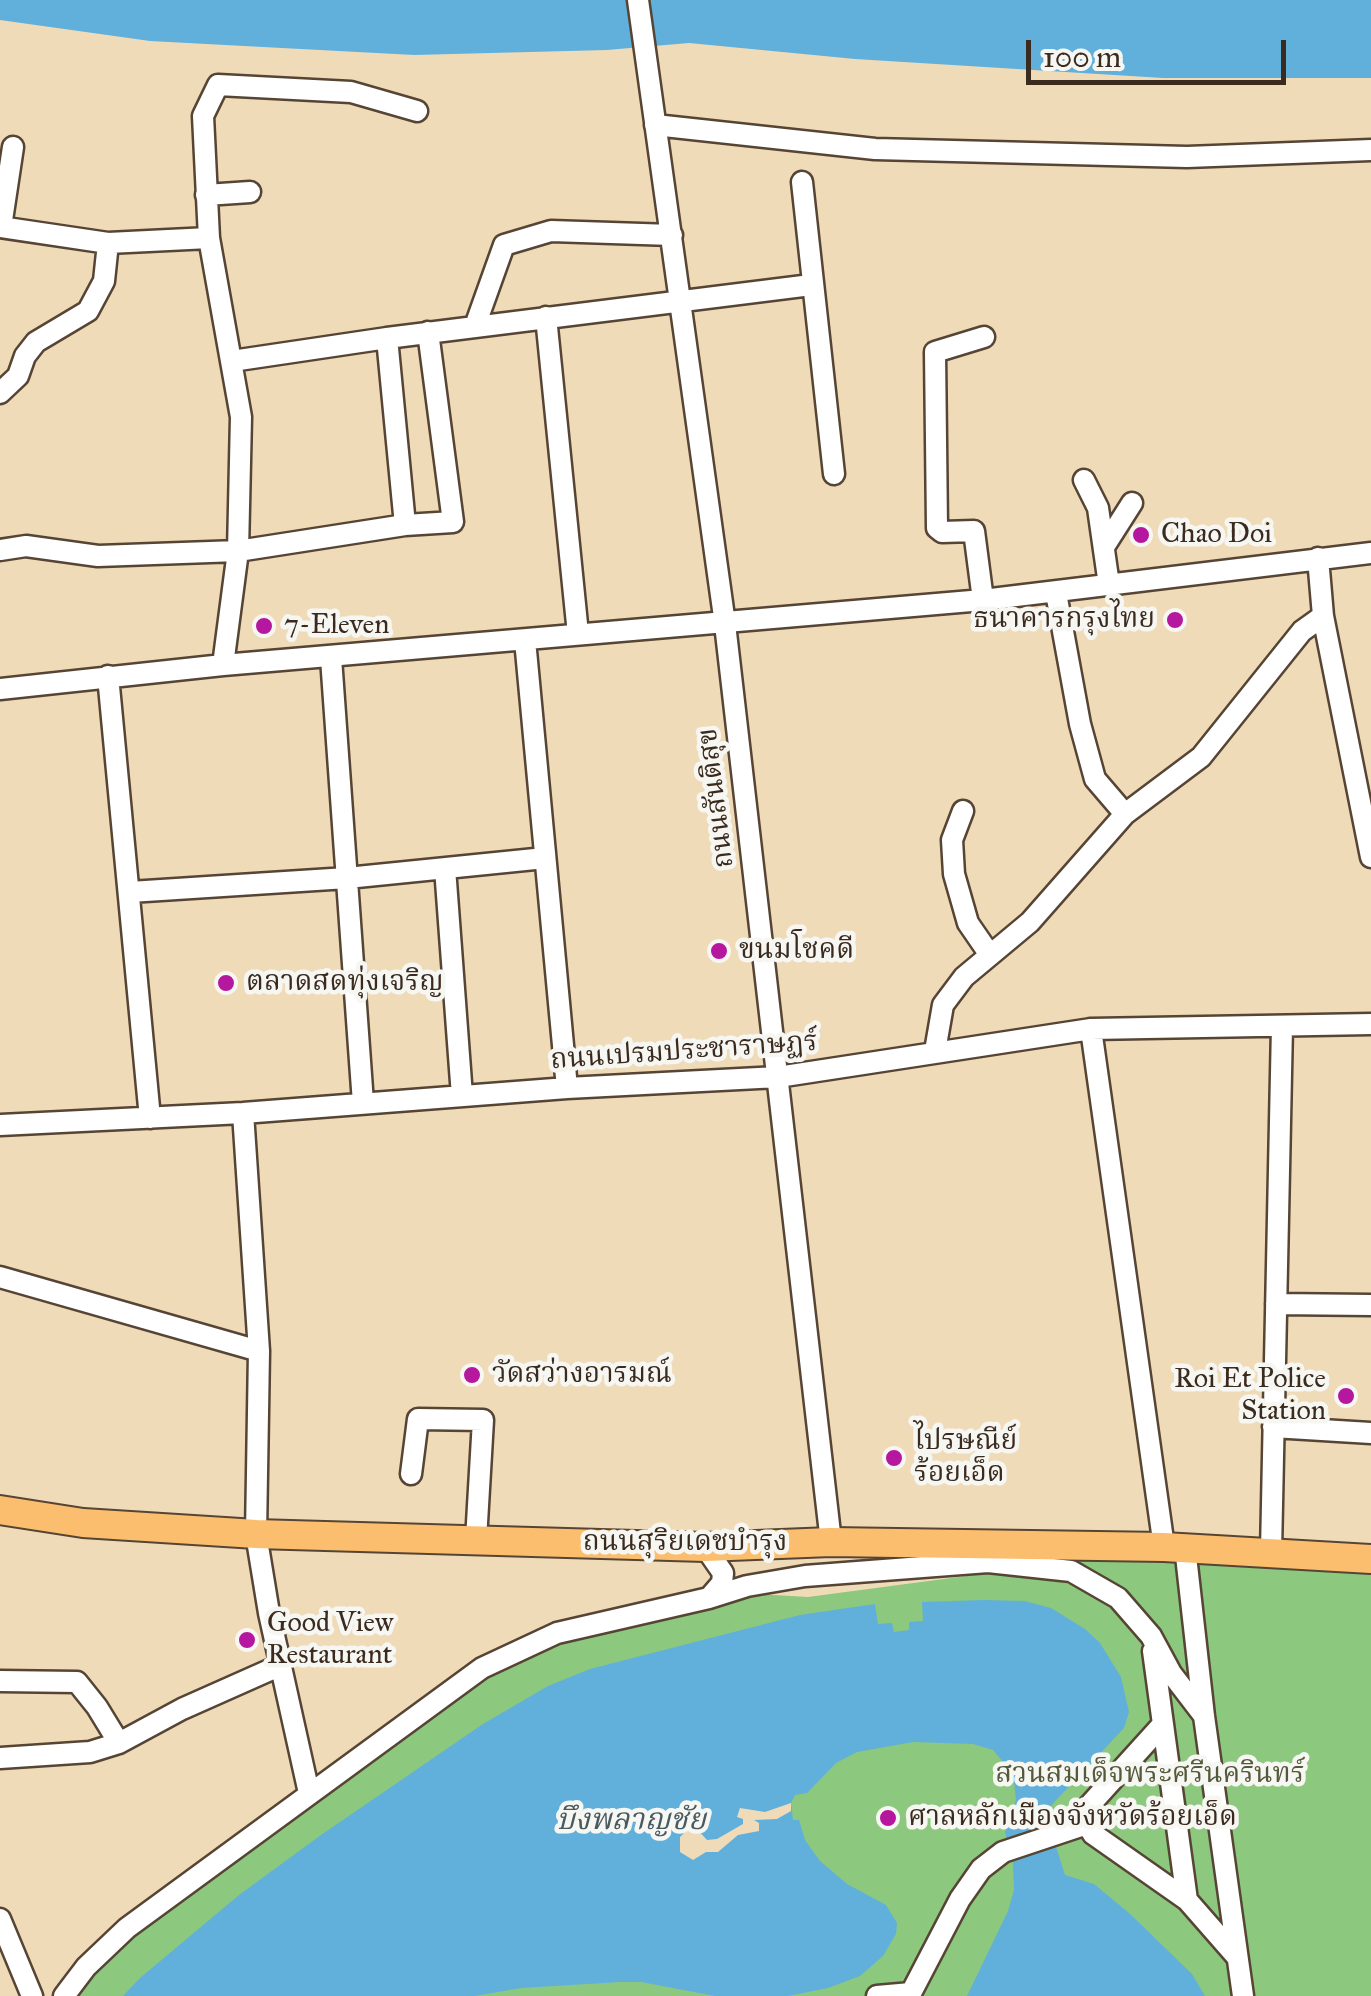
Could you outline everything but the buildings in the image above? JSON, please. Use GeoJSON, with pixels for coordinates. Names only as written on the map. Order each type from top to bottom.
{"type":"FeatureCollection","features":[{"type":"Feature","properties":{"kind":"main road","name":"ถนนสุริยเดชบำรุง"},"geometry":{"type":"LineString","coordinates":[[0,1510],[83,1523],[256,1534],[705,1547],[831,1542],[1174,1547],[1371,1559]]}},
{"type":"Feature","properties":{"kind":"street","name":"ถนนสันติสุข"},"geometry":{"type":"LineString","coordinates":[[638,0],[725,624],[831,1542]]}},
{"type":"Feature","properties":{"kind":"street"},"geometry":{"type":"LineString","coordinates":[[223,665],[238,550],[240,417],[209,238],[203,116],[218,85],[351,92],[416,111]]}},
{"type":"Feature","properties":{"kind":"street"},"geometry":{"type":"LineString","coordinates":[[655,125],[876,149],[1187,157],[1371,150]]}},
{"type":"Feature","properties":{"kind":"street"},"geometry":{"type":"LineString","coordinates":[[13,147],[1,227],[108,243],[209,238]]}},
{"type":"Feature","properties":{"kind":"street"},"geometry":{"type":"LineString","coordinates":[[802,182],[834,474]]}},
{"type":"Feature","properties":{"kind":"street"},"geometry":{"type":"LineString","coordinates":[[206,195],[250,192]]}},
{"type":"Feature","properties":{"kind":"street"},"geometry":{"type":"LineString","coordinates":[[475,326],[504,245],[551,230],[672,234]]}},
{"type":"Feature","properties":{"kind":"street"},"geometry":{"type":"LineString","coordinates":[[0,393],[18,376],[25,356],[36,342],[88,310],[104,281],[108,243]]}},
{"type":"Feature","properties":{"kind":"street"},"geometry":{"type":"LineString","coordinates":[[232,361],[428,332],[811,285]]}},
{"type":"Feature","properties":{"kind":"street"},"geometry":{"type":"LineString","coordinates":[[546,317],[578,634]]}},
{"type":"Feature","properties":{"kind":"street"},"geometry":{"type":"LineString","coordinates":[[0,550],[26,546],[98,556],[238,550],[405,525],[452,522],[428,332]]}},
{"type":"Feature","properties":{"kind":"street"},"geometry":{"type":"LineString","coordinates":[[983,600],[974,531],[942,532],[937,528],[935,352],[984,337]]}},
{"type":"Feature","properties":{"kind":"street"},"geometry":{"type":"LineString","coordinates":[[387,338],[405,525]]}},
{"type":"Feature","properties":{"kind":"street"},"geometry":{"type":"LineString","coordinates":[[1084,480],[1098,508],[1110,585]]}},
{"type":"Feature","properties":{"kind":"street"},"geometry":{"type":"LineString","coordinates":[[1104,547],[1132,503]]}},
{"type":"Feature","properties":{"kind":"street"},"geometry":{"type":"LineString","coordinates":[[0,689],[223,665],[1056,593],[1371,553]]}},
{"type":"Feature","properties":{"kind":"street"},"geometry":{"type":"LineString","coordinates":[[1318,558],[1323,616],[1371,858]]}},
{"type":"Feature","properties":{"kind":"street"},"geometry":{"type":"LineString","coordinates":[[1056,593],[1094,779],[1124,814]]}},
{"type":"Feature","properties":{"kind":"street"},"geometry":{"type":"LineString","coordinates":[[935,1051],[943,1005],[964,977],[1030,922],[1124,814],[1201,757],[1302,630],[1323,616]]}},
{"type":"Feature","properties":{"kind":"street"},"geometry":{"type":"LineString","coordinates":[[525,640],[566,1088]]}},
{"type":"Feature","properties":{"kind":"street"},"geometry":{"type":"LineString","coordinates":[[331,658],[363,1103]]}},
{"type":"Feature","properties":{"kind":"street"},"geometry":{"type":"LineString","coordinates":[[108,676],[150,1118]]}},
{"type":"Feature","properties":{"kind":"street"},"geometry":{"type":"LineString","coordinates":[[964,811],[952,840],[954,874],[968,923],[990,954]]}},
{"type":"Feature","properties":{"kind":"street"},"geometry":{"type":"LineString","coordinates":[[130,892],[347,878],[545,858]]}},
{"type":"Feature","properties":{"kind":"street"},"geometry":{"type":"LineString","coordinates":[[445,868],[462,1096]]}},
{"type":"Feature","properties":{"kind":"street","name":"ถนนเปรมประชาราษฏร์"},"geometry":{"type":"LineString","coordinates":[[0,1125],[243,1114],[566,1088],[778,1077],[1091,1030],[1371,1024]]}},
{"type":"Feature","properties":{"kind":"street"},"geometry":{"type":"LineString","coordinates":[[1271,1552],[1282,1026]]}},
{"type":"Feature","properties":{"kind":"street"},"geometry":{"type":"LineString","coordinates":[[1091,1030],[1204,1716],[1243,1996]]}},
{"type":"Feature","properties":{"kind":"street"},"geometry":{"type":"LineString","coordinates":[[243,1114],[259,1352],[256,1534],[309,1794]]}},
{"type":"Feature","properties":{"kind":"street"},"geometry":{"type":"LineString","coordinates":[[0,1277],[259,1352]]}},
{"type":"Feature","properties":{"kind":"street"},"geometry":{"type":"LineString","coordinates":[[1276,1304],[1371,1305]]}},
{"type":"Feature","properties":{"kind":"street"},"geometry":{"type":"LineString","coordinates":[[411,1474],[418,1419],[483,1420],[476,1540]]}},
{"type":"Feature","properties":{"kind":"street"},"geometry":{"type":"LineString","coordinates":[[1273,1428],[1371,1433]]}},
{"type":"Feature","properties":{"kind":"street"},"geometry":{"type":"LineString","coordinates":[[705,1547],[723,1573],[722,1583],[709,1598]]}},
{"type":"Feature","properties":{"kind":"street"},"geometry":{"type":"LineString","coordinates":[[64,1996],[86,1967],[127,1928],[482,1668],[557,1633],[747,1586],[805,1576],[988,1562],[1071,1571],[1118,1598],[1151,1636],[1171,1673],[1204,1716]]}},
{"type":"Feature","properties":{"kind":"street"},"geometry":{"type":"LineString","coordinates":[[1151,1636],[1187,1900]]}},
{"type":"Feature","properties":{"kind":"street"},"geometry":{"type":"LineString","coordinates":[[0,1758],[90,1752],[119,1743],[182,1708],[281,1665]]}},
{"type":"Feature","properties":{"kind":"street"},"geometry":{"type":"LineString","coordinates":[[0,1681],[77,1682],[98,1707],[119,1743]]}},
{"type":"Feature","properties":{"kind":"street"},"geometry":{"type":"LineString","coordinates":[[1163,1724],[1087,1808],[1087,1824],[1093,1834],[1187,1900],[1238,1957]]}},
{"type":"Feature","properties":{"kind":"street"},"geometry":{"type":"LineString","coordinates":[[877,1996],[913,1994],[960,1899],[982,1869],[1003,1852],[1087,1824]]}},
{"type":"Feature","properties":{"kind":"street"},"geometry":{"type":"LineString","coordinates":[[0,1919],[32,1996]]}},
{"type":"Feature","properties":{"kind":"green space","name":"สวนสมเด็จพระศรีนครินทร์"},"geometry":{"type":"Polygon","coordinates":[[[1185,1547],[1371,1555],[1371,1996],[64,1996],[86,1967],[482,1668],[557,1633],[721,1592],[808,1597],[1185,1547]]]}},
{"type":"Feature","properties":{"kind":"water"},"geometry":{"type":"Polygon","coordinates":[[[0,0],[1371,0],[1371,78],[1163,78],[855,59],[689,43],[607,50],[414,55],[150,41],[0,20],[0,0]]]}},
{"type":"Feature","properties":{"kind":"water","name":"บึงพลาญชัย"},"geometry":{"type":"Polygon","coordinates":[[[1024,1601],[1051,1608],[1100,1643],[1121,1677],[1129,1712],[1124,1728],[1045,1812],[1065,1875],[1094,1884],[1129,1913],[1192,1974],[1205,1996],[967,1996],[1008,1911],[1014,1890],[1013,1863],[1005,1832],[1016,1800],[1014,1782],[993,1750],[973,1744],[913,1742],[857,1752],[836,1763],[807,1793],[795,1795],[791,1803],[793,1820],[799,1820],[805,1840],[820,1861],[847,1884],[886,1905],[897,1923],[896,1934],[883,1956],[860,1976],[828,1988],[788,1996],[715,1996],[641,1982],[620,1982],[521,1988],[475,1996],[123,1996],[239,1895],[321,1835],[483,1724],[548,1686],[590,1669],[800,1615],[875,1604],[878,1624],[892,1623],[894,1632],[909,1630],[909,1622],[923,1621],[922,1602],[1024,1601]]]}},
{"type":"Feature","properties":{"kind":"pier"},"geometry":{"type":"Polygon","coordinates":[[[791,1803],[791,1811],[777,1819],[754,1820],[759,1823],[759,1831],[738,1835],[718,1852],[706,1852],[693,1860],[680,1852],[680,1837],[687,1830],[697,1829],[707,1840],[717,1839],[743,1824],[743,1819],[737,1817],[740,1808],[765,1812],[791,1803]]]}},
{"type":"Feature","properties":{"kind":"place","name":"Chao Doi"},"geometry":{"type":"Point","coordinates":[1141,535]}},
{"type":"Feature","properties":{"kind":"place","name":"ธนาคารกรุงไทย"},"geometry":{"type":"Point","coordinates":[1175,620]}},
{"type":"Feature","properties":{"kind":"place","name":"7-Eleven"},"geometry":{"type":"Point","coordinates":[264,626]}},
{"type":"Feature","properties":{"kind":"place","name":"ขนมโชคดี"},"geometry":{"type":"Point","coordinates":[719,951]}},
{"type":"Feature","properties":{"kind":"place","name":"ตลาดสดทุ่งเจริญ"},"geometry":{"type":"Point","coordinates":[226,983]}},
{"type":"Feature","properties":{"kind":"place","name":"วัดสว่างอารมณ์"},"geometry":{"type":"Point","coordinates":[472,1375]}},
{"type":"Feature","properties":{"kind":"place","name":"Roi Et Police Station"},"geometry":{"type":"Point","coordinates":[1346,1396]}},
{"type":"Feature","properties":{"kind":"place","name":"ไปรษณีย์ ร้อยเอ็ด"},"geometry":{"type":"Point","coordinates":[894,1458]}},
{"type":"Feature","properties":{"kind":"place","name":"Good View Restaurant"},"geometry":{"type":"Point","coordinates":[247,1640]}},
{"type":"Feature","properties":{"kind":"place","name":"ศาลหลักเมืองจังหวัดร้อยเอ็ด"},"geometry":{"type":"Point","coordinates":[888,1818]}}]}
